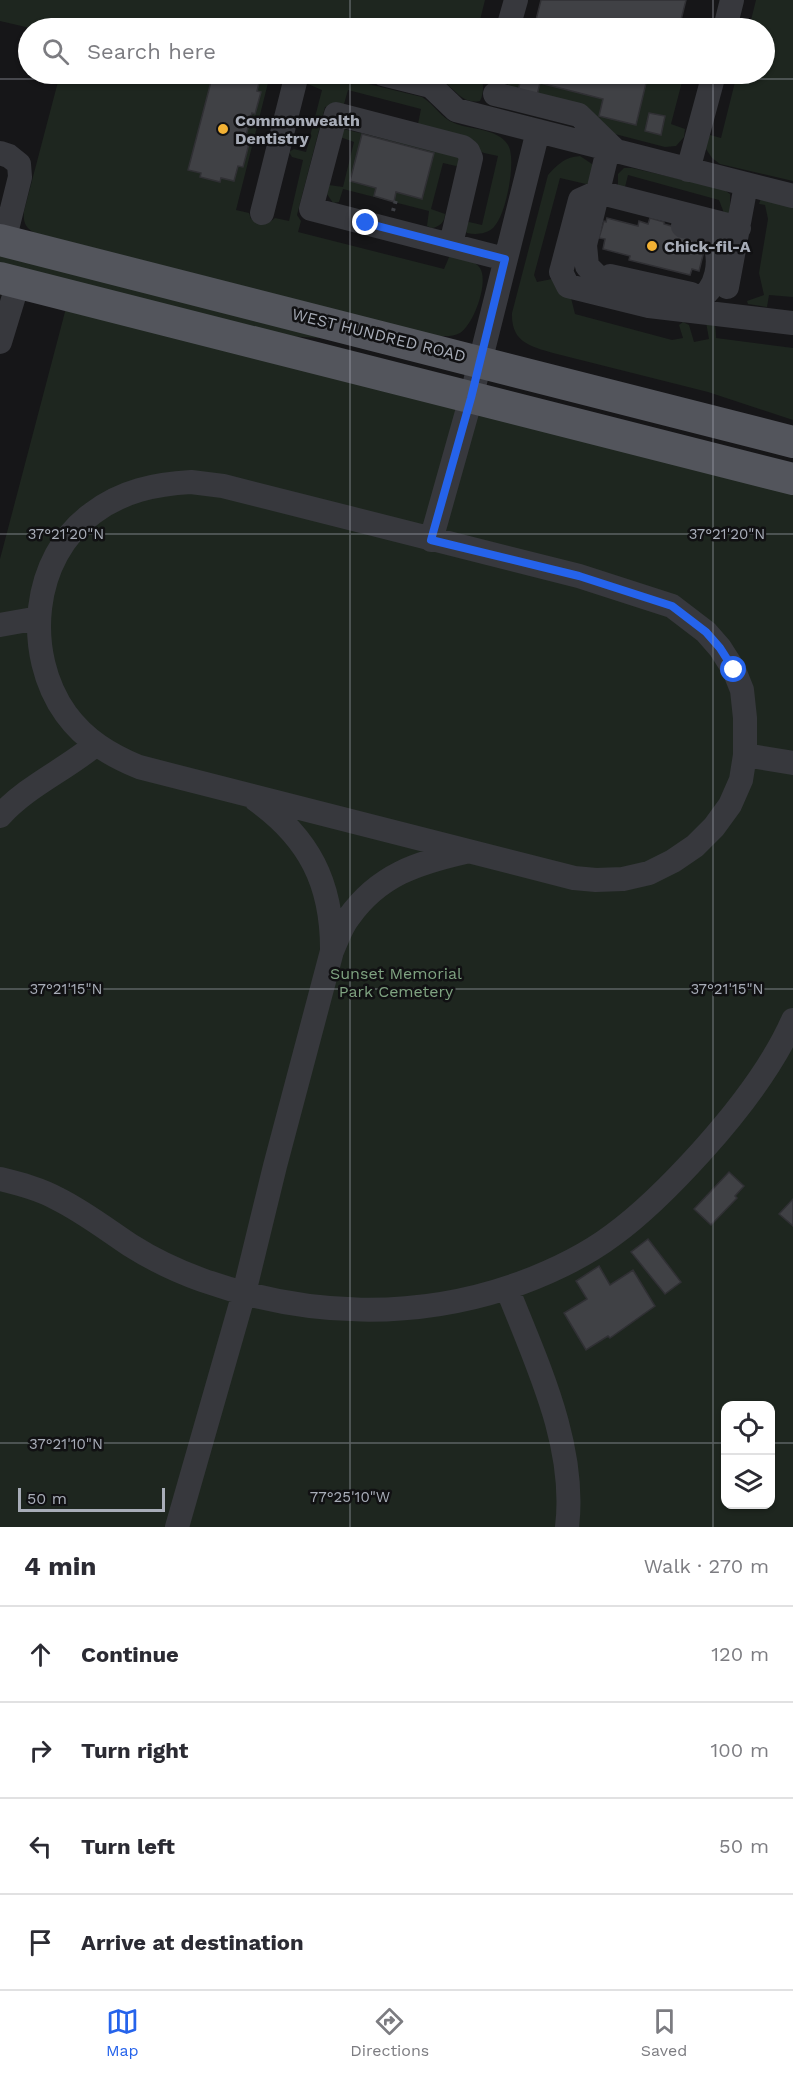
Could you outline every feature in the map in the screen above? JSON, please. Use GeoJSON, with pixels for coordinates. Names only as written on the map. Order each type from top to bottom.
{"type":"FeatureCollection","features":[{"type":"Feature","properties":{"kind":"main road","name":"WEST HUNDRED ROAD"},"geometry":{"type":"LineString","coordinates":[[2,240],[793,442]]}},
{"type":"Feature","properties":{"kind":"main road"},"geometry":{"type":"LineString","coordinates":[[9,280],[793,479]]}},
{"type":"Feature","properties":{"kind":"lane"},"geometry":{"type":"LineString","coordinates":[[511,18],[516,0]]}},
{"type":"Feature","properties":{"kind":"lane"},"geometry":{"type":"LineString","coordinates":[[728,18],[732,0]]}},
{"type":"Feature","properties":{"kind":"lane"},"geometry":{"type":"LineString","coordinates":[[262,213],[294,84]]}},
{"type":"Feature","properties":{"kind":"lane"},"geometry":{"type":"LineString","coordinates":[[423,84],[431,86],[456,110],[793,196]]}},
{"type":"Feature","properties":{"kind":"lane"},"geometry":{"type":"LineString","coordinates":[[492,119],[496,84],[579,116],[613,151]]}},
{"type":"Feature","properties":{"kind":"lane"},"geometry":{"type":"LineString","coordinates":[[688,170],[711,84]]}},
{"type":"Feature","properties":{"kind":"lane"},"geometry":{"type":"LineString","coordinates":[[451,244],[471,158],[468,152],[463,147],[336,114],[311,209],[505,259]]}},
{"type":"Feature","properties":{"kind":"lane"},"geometry":{"type":"LineString","coordinates":[[431,540],[471,398],[538,132]]}},
{"type":"Feature","properties":{"kind":"lane"},"geometry":{"type":"LineString","coordinates":[[598,192],[602,197],[620,207],[701,230],[712,239],[718,259],[716,277],[708,291],[695,300],[678,300],[619,286],[600,279],[587,266],[585,245],[598,192],[613,151]]}},
{"type":"Feature","properties":{"kind":"lane"},"geometry":{"type":"LineString","coordinates":[[0,153],[9,156],[19,164],[20,177],[2,240]]}},
{"type":"Feature","properties":{"kind":"lane"},"geometry":{"type":"LineString","coordinates":[[719,315],[730,273],[746,185]]}},
{"type":"Feature","properties":{"kind":"lane"},"geometry":{"type":"LineString","coordinates":[[739,228],[598,192],[580,200],[561,272],[568,286],[649,306],[793,323]]}},
{"type":"Feature","properties":{"kind":"lane"},"geometry":{"type":"LineString","coordinates":[[0,342],[9,280]]}},
{"type":"Feature","properties":{"kind":"lane"},"geometry":{"type":"LineString","coordinates":[[191,482],[223,486],[431,540],[579,576],[672,606],[686,614],[720,648],[734,670],[742,690],[745,755],[741,780],[730,805],[714,827],[695,846],[649,873],[623,879],[574,878],[139,767],[119,759],[95,744],[66,714],[44,672],[39,618],[46,578],[57,553],[74,530],[91,514],[108,502],[135,491],[163,483],[191,482]]}},
{"type":"Feature","properties":{"kind":"lane"},"geometry":{"type":"LineString","coordinates":[[0,625],[23,619],[39,618]]}},
{"type":"Feature","properties":{"kind":"lane"},"geometry":{"type":"LineString","coordinates":[[0,816],[31,788],[76,761],[95,744]]}},
{"type":"Feature","properties":{"kind":"lane"},"geometry":{"type":"LineString","coordinates":[[745,755],[793,763]]}},
{"type":"Feature","properties":{"kind":"lane"},"geometry":{"type":"LineString","coordinates":[[247,795],[272,812],[294,834],[310,856],[323,881],[328,901],[332,951]]}},
{"type":"Feature","properties":{"kind":"lane"},"geometry":{"type":"LineString","coordinates":[[177,1527],[244,1293],[332,951],[347,919],[366,897],[389,879],[425,861],[467,851]]}},
{"type":"Feature","properties":{"kind":"lane"},"geometry":{"type":"LineString","coordinates":[[0,1179],[56,1197],[132,1246],[172,1268],[244,1293],[324,1308],[369,1311],[449,1304],[507,1288],[542,1275],[612,1236],[653,1203],[721,1131],[754,1086],[793,1020]]}},
{"type":"Feature","properties":{"kind":"lane"},"geometry":{"type":"LineString","coordinates":[[507,1288],[536,1361],[559,1431],[567,1477],[567,1527]]}},
{"type":"Feature","properties":{"kind":"green space"},"geometry":{"type":"Polygon","coordinates":[[[0,0],[485,0],[480,18],[18,18],[18,25],[0,21],[0,0]]]}},
{"type":"Feature","properties":{"kind":"green space"},"geometry":{"type":"Polygon","coordinates":[[[756,0],[793,0],[793,181],[720,164],[712,158],[704,146],[710,135],[721,138],[734,84],[775,84],[775,18],[752,18],[756,0]]]}},
{"type":"Feature","properties":{"kind":"green space"},"geometry":{"type":"Polygon","coordinates":[[[57,84],[268,84],[236,210],[249,213],[251,219],[270,222],[275,218],[289,221],[303,160],[292,157],[289,152],[294,149],[306,152],[322,90],[308,84],[368,84],[422,97],[449,121],[498,135],[508,145],[510,152],[509,188],[498,222],[487,232],[467,233],[464,230],[469,222],[482,225],[498,156],[484,153],[418,124],[421,109],[348,90],[344,104],[325,107],[297,215],[301,221],[298,232],[444,269],[450,255],[466,259],[477,265],[482,274],[483,283],[479,302],[465,328],[460,333],[449,336],[437,336],[35,233],[25,224],[24,211],[57,84]]]}},
{"type":"Feature","properties":{"kind":"green space"},"geometry":{"type":"Polygon","coordinates":[[[447,84],[482,84],[480,101],[466,100],[447,84]]]}},
{"type":"Feature","properties":{"kind":"green space"},"geometry":{"type":"Polygon","coordinates":[[[508,84],[681,84],[671,124],[685,129],[684,137],[676,146],[665,147],[611,133],[507,87],[508,84]]]}},
{"type":"Feature","properties":{"kind":"green space"},"geometry":{"type":"Polygon","coordinates":[[[343,129],[458,156],[459,165],[443,163],[431,209],[445,214],[441,224],[432,228],[427,226],[429,211],[343,189],[339,202],[333,203],[327,194],[329,185],[343,187],[354,142],[340,137],[343,129]]]}},
{"type":"Feature","properties":{"kind":"green space"},"geometry":{"type":"Polygon","coordinates":[[[580,156],[592,164],[594,173],[591,183],[560,178],[534,275],[537,282],[557,278],[568,286],[575,314],[672,340],[683,338],[679,325],[683,322],[689,325],[694,342],[709,339],[706,322],[715,323],[716,338],[793,348],[793,420],[708,392],[545,350],[530,345],[518,337],[512,313],[548,175],[562,162],[580,156]]]}},
{"type":"Feature","properties":{"kind":"green space"},"geometry":{"type":"Polygon","coordinates":[[[624,168],[723,189],[730,194],[730,216],[724,213],[719,200],[628,175],[625,187],[618,190],[618,174],[624,168]]]}},
{"type":"Feature","properties":{"kind":"green space"},"geometry":{"type":"Polygon","coordinates":[[[761,198],[793,206],[793,297],[769,295],[767,307],[748,304],[747,301],[764,295],[759,273],[768,219],[765,205],[759,204],[761,198]]]}},
{"type":"Feature","properties":{"kind":"green space"},"geometry":{"type":"Polygon","coordinates":[[[0,248],[322,330],[320,338],[286,336],[0,263],[0,248]]]}},
{"type":"Feature","properties":{"kind":"green space","name":"Sunset Memorial Park Cemetery"},"geometry":{"type":"Polygon","coordinates":[[[66,308],[793,491],[793,1527],[0,1527],[0,559],[66,308]]]}},
{"type":"Feature","properties":{"kind":"building"},"geometry":{"type":"Polygon","coordinates":[[[541,0],[686,0],[682,18],[536,18],[541,0]]]}},
{"type":"Feature","properties":{"kind":"building","name":"Commonwealth Dentistry"},"geometry":{"type":"Polygon","coordinates":[[[210,84],[259,84],[257,91],[261,92],[255,114],[252,113],[244,143],[249,144],[243,167],[238,166],[234,181],[221,178],[220,182],[200,177],[201,173],[188,170],[210,84]]]}},
{"type":"Feature","properties":{"kind":"building"},"geometry":{"type":"Polygon","coordinates":[[[520,84],[540,84],[537,95],[518,91],[520,84]]]}},
{"type":"Feature","properties":{"kind":"building"},"geometry":{"type":"Polygon","coordinates":[[[544,84],[646,84],[636,125],[599,116],[603,99],[544,84]]]}},
{"type":"Feature","properties":{"kind":"building"},"geometry":{"type":"Polygon","coordinates":[[[649,113],[665,116],[661,135],[645,131],[649,113]]]}},
{"type":"Feature","properties":{"kind":"building"},"geometry":{"type":"Polygon","coordinates":[[[362,134],[434,153],[422,199],[396,192],[394,202],[374,196],[376,188],[350,181],[362,134]]]}},
{"type":"Feature","properties":{"kind":"building","name":"Chick-fil-A"},"geometry":{"type":"Polygon","coordinates":[[[607,218],[638,226],[639,221],[648,224],[650,218],[700,234],[697,245],[705,247],[699,271],[692,269],[690,275],[629,260],[630,256],[603,249],[605,239],[599,238],[607,218]]]}},
{"type":"Feature","properties":{"kind":"building"},"geometry":{"type":"Polygon","coordinates":[[[729,1172],[744,1186],[735,1196],[737,1198],[711,1225],[694,1209],[729,1172]]]}},
{"type":"Feature","properties":{"kind":"building"},"geometry":{"type":"Polygon","coordinates":[[[793,1199],[793,1226],[779,1214],[793,1199]]]}},
{"type":"Feature","properties":{"kind":"building"},"geometry":{"type":"Polygon","coordinates":[[[648,1239],[681,1282],[665,1294],[631,1252],[648,1239]]]}},
{"type":"Feature","properties":{"kind":"building"},"geometry":{"type":"Polygon","coordinates":[[[599,1266],[610,1285],[633,1270],[655,1306],[610,1338],[608,1336],[586,1350],[564,1313],[587,1299],[576,1281],[599,1266]]]}},
{"type":"Feature","properties":{"kind":"place","name":"Commonwealth Dentistry"},"geometry":{"type":"Point","coordinates":[223,129]}},
{"type":"Feature","properties":{"kind":"place","name":"Chick-fil-A"},"geometry":{"type":"Point","coordinates":[652,246]}},
{"type":"Feature","properties":{"kind":"route"},"geometry":{"type":"LineString","coordinates":[[366,223],[505,259],[471,398],[431,540],[579,576],[672,606],[686,614],[706,632],[734,670]]}}]}
